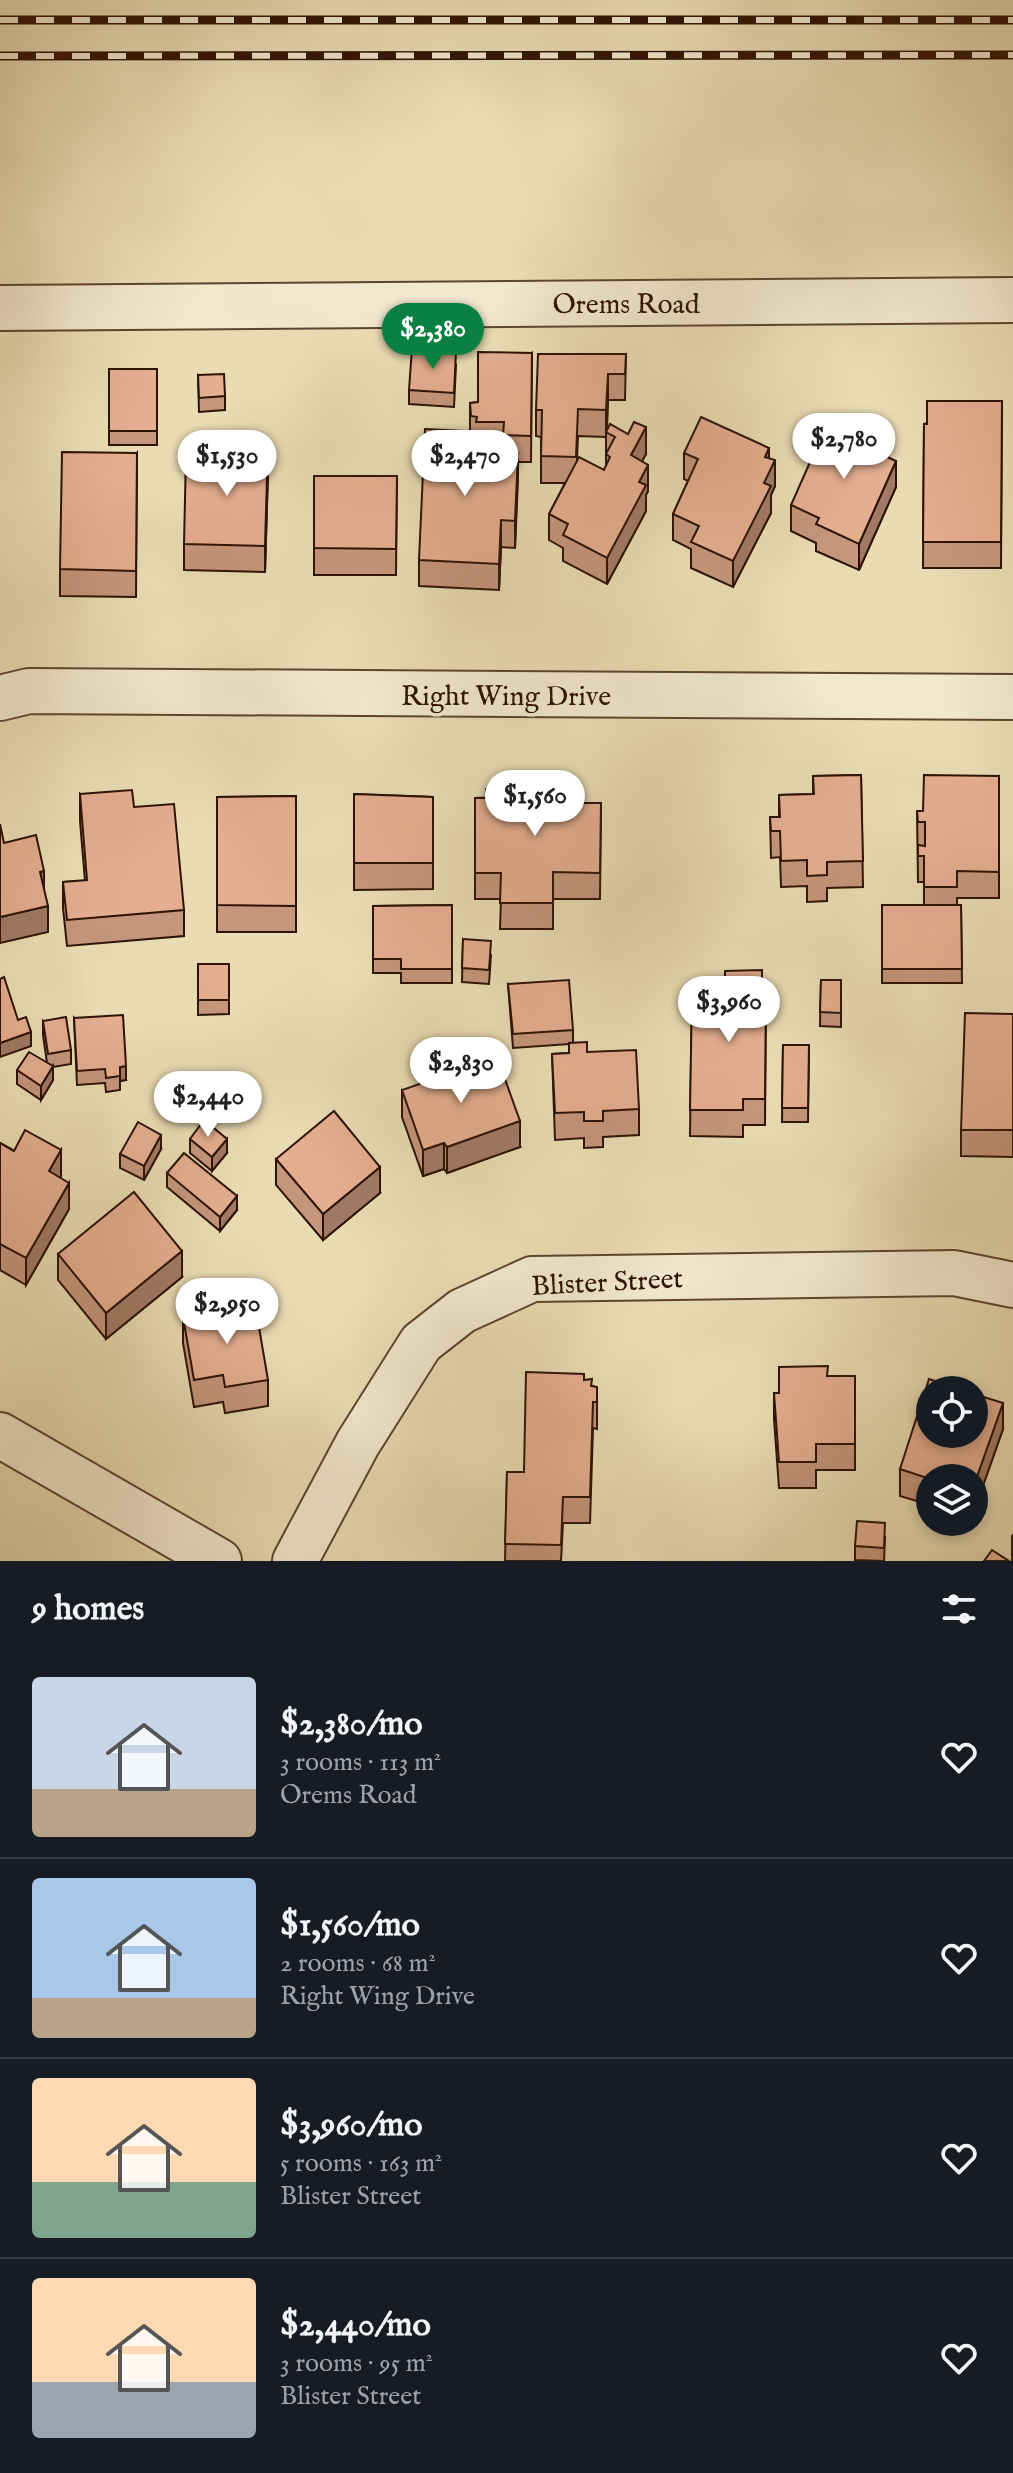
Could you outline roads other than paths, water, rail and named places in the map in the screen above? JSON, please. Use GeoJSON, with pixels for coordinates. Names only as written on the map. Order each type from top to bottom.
{"type":"FeatureCollection","features":[{"type":"Feature","properties":{"kind":"street","name":"Orems Road"},"geometry":{"type":"LineString","coordinates":[[0,308],[1013,300]]}},
{"type":"Feature","properties":{"kind":"street","name":"Right Wing Drive"},"geometry":{"type":"LineString","coordinates":[[0,698],[29,691],[1013,697]]}},
{"type":"Feature","properties":{"kind":"street","name":"Blister Street"},"geometry":{"type":"LineString","coordinates":[[295,1561],[358,1443],[421,1343],[462,1311],[532,1279],[954,1273],[1013,1285]]}},
{"type":"Feature","properties":{"kind":"street"},"geometry":{"type":"LineString","coordinates":[[0,1435],[219,1561]]}},
{"type":"Feature","properties":{"kind":"railway"},"geometry":{"type":"LineString","coordinates":[[0,20],[1013,20]]}},
{"type":"Feature","properties":{"kind":"railway"},"geometry":{"type":"LineString","coordinates":[[0,56],[1013,55]]}}]}
